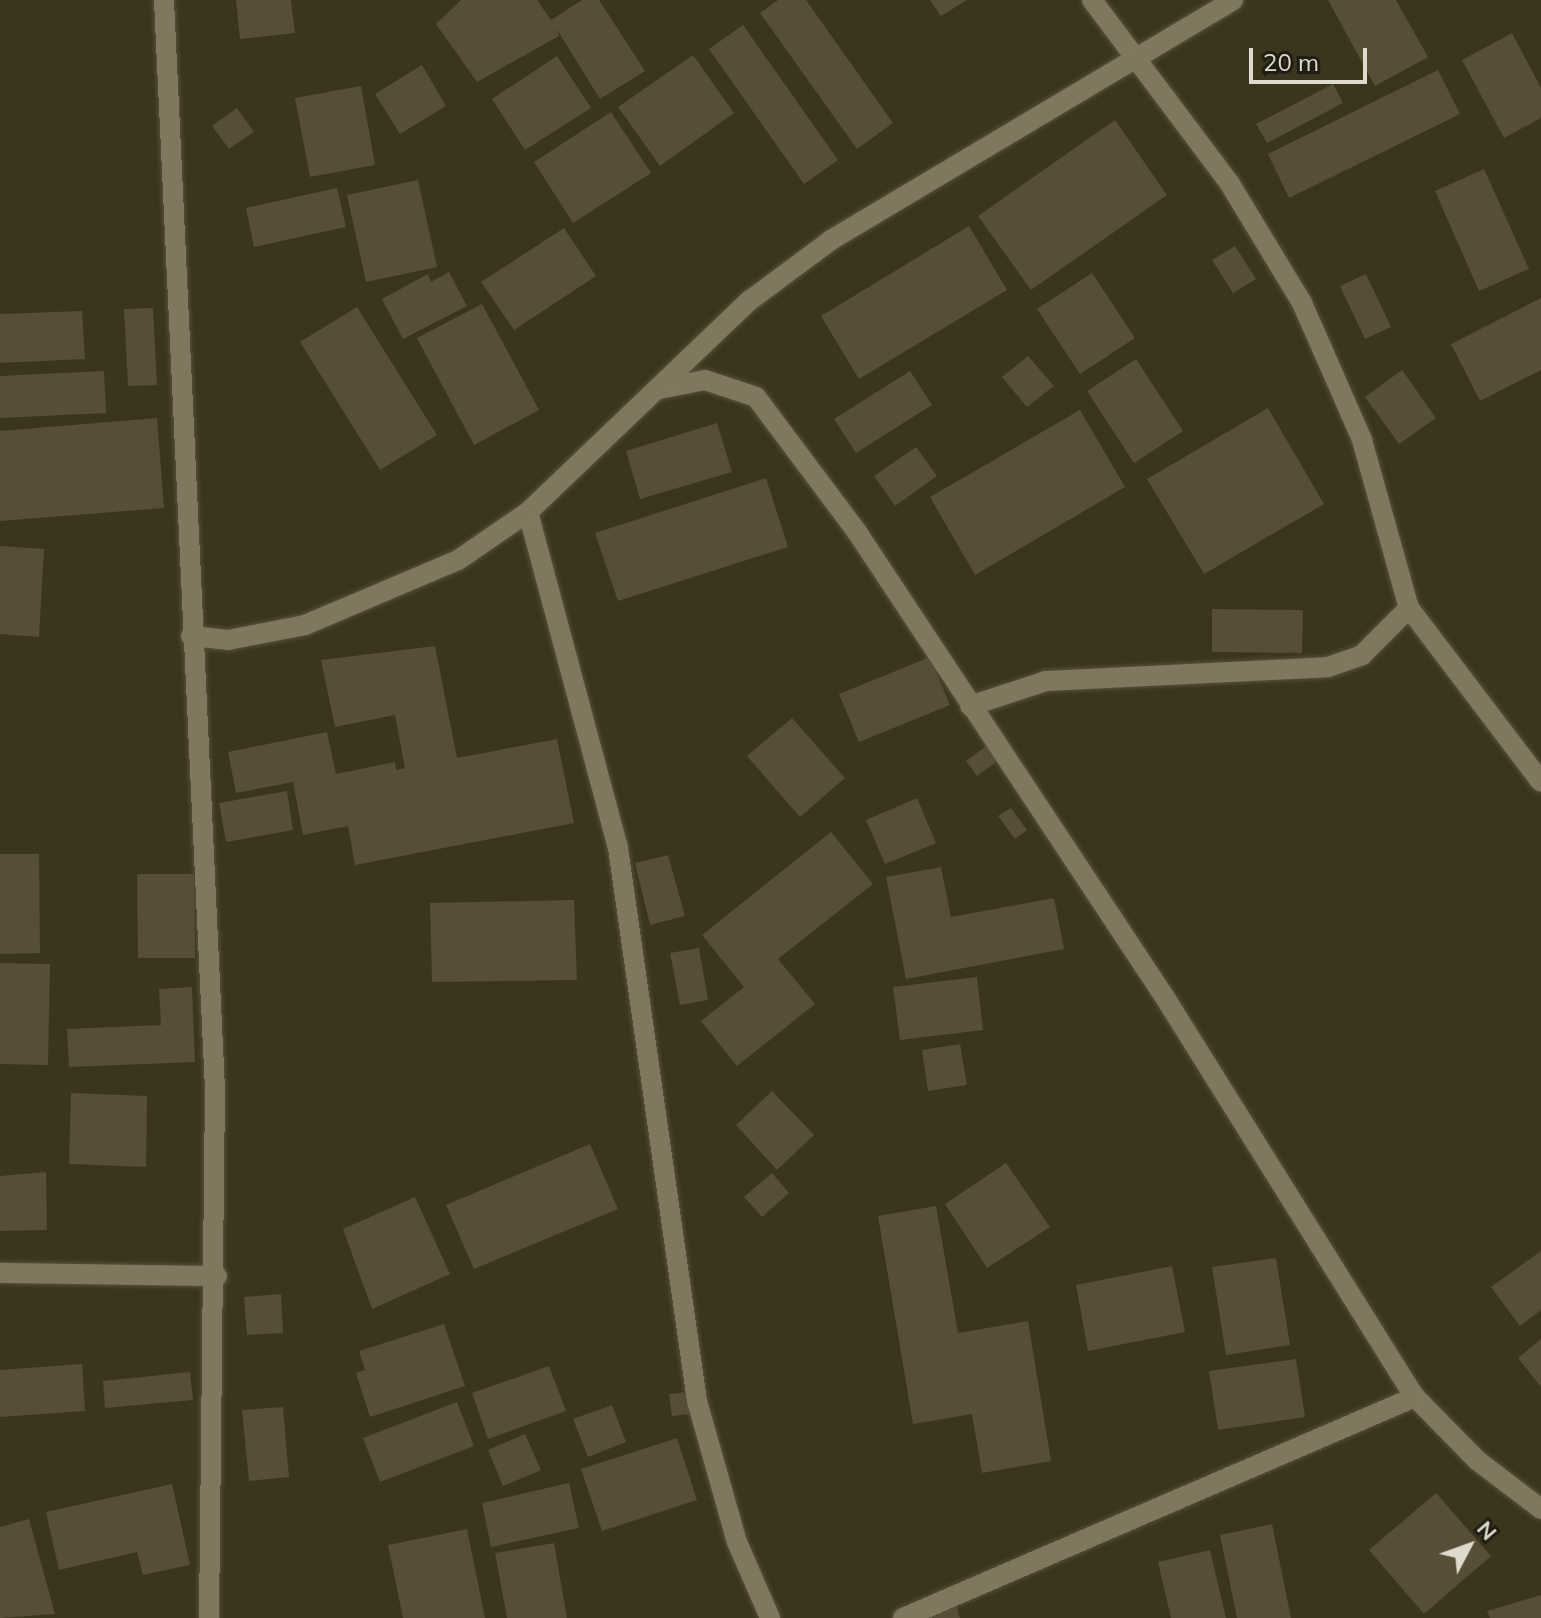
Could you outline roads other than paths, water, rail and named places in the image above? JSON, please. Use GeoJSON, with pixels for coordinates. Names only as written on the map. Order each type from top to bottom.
{"type":"FeatureCollection","features":[{"type":"Feature","properties":{"kind":"street"},"geometry":{"type":"LineString","coordinates":[[164,0],[191,636],[211,921],[217,1276],[209,1618]]}},
{"type":"Feature","properties":{"kind":"street"},"geometry":{"type":"LineString","coordinates":[[1092,0],[1230,184],[1302,303],[1362,440],[1409,608],[1541,782]]}},
{"type":"Feature","properties":{"kind":"street"},"geometry":{"type":"LineString","coordinates":[[191,636],[228,640],[377,600],[458,560],[528,512],[749,301],[831,240],[1136,61],[1233,0]]}},
{"type":"Feature","properties":{"kind":"street"},"geometry":{"type":"LineString","coordinates":[[659,389],[705,380],[756,397],[857,532],[1415,1397],[1478,1461],[1541,1509]]}},
{"type":"Feature","properties":{"kind":"street"},"geometry":{"type":"LineString","coordinates":[[528,512],[618,848],[697,1401],[737,1542],[770,1618]]}},
{"type":"Feature","properties":{"kind":"street"},"geometry":{"type":"LineString","coordinates":[[970,706],[1046,681],[1328,667],[1362,655],[1409,608]]}},
{"type":"Feature","properties":{"kind":"street"},"geometry":{"type":"LineString","coordinates":[[0,1273],[217,1276]]}},
{"type":"Feature","properties":{"kind":"street"},"geometry":{"type":"LineString","coordinates":[[903,1618],[1415,1397]]}}]}
